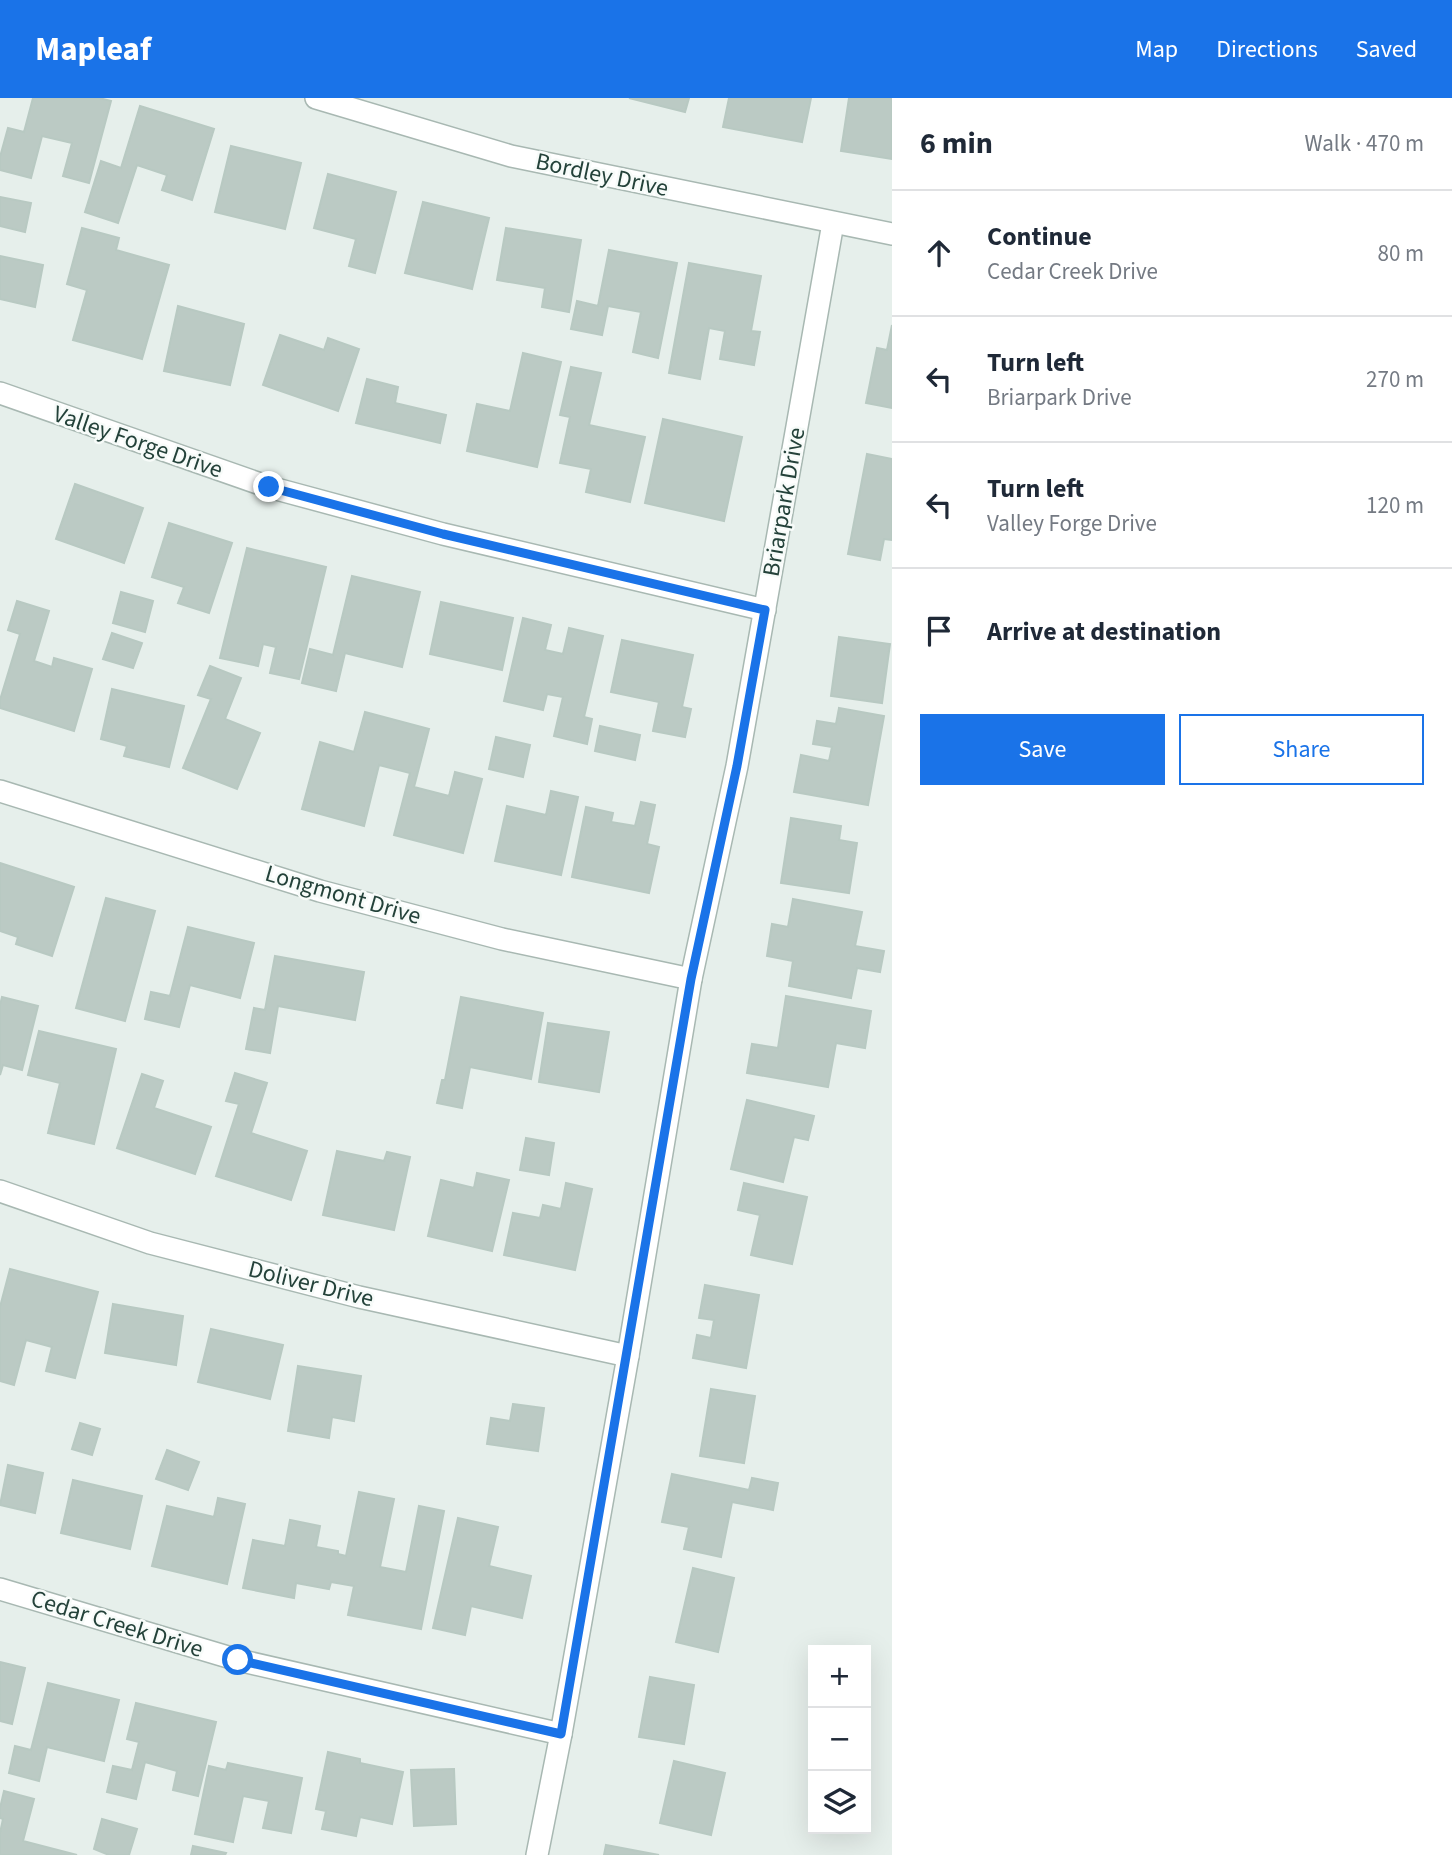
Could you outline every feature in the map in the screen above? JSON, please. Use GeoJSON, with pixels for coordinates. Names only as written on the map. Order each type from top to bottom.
{"type":"FeatureCollection","features":[{"type":"Feature","properties":{"kind":"street","name":"Bordley Drive"},"geometry":{"type":"LineString","coordinates":[[316,98],[511,156],[892,234]]}},
{"type":"Feature","properties":{"kind":"street","name":"Briarpark Drive"},"geometry":{"type":"LineString","coordinates":[[537,1855],[628,1356],[691,979],[737,766],[833,223]]}},
{"type":"Feature","properties":{"kind":"street","name":"Valley Forge Drive"},"geometry":{"type":"LineString","coordinates":[[0,393],[269,487],[443,534],[765,610]]}},
{"type":"Feature","properties":{"kind":"street","name":"Longmont Drive"},"geometry":{"type":"LineString","coordinates":[[0,791],[320,891],[502,939],[691,979]]}},
{"type":"Feature","properties":{"kind":"street","name":"Doliver Drive"},"geometry":{"type":"LineString","coordinates":[[0,1191],[163,1246],[359,1297],[628,1356]]}},
{"type":"Feature","properties":{"kind":"street","name":"Cedar Creek Drive"},"geometry":{"type":"LineString","coordinates":[[0,1589],[238,1660],[561,1734]]}},
{"type":"Feature","properties":{"kind":"building"},"geometry":{"type":"Polygon","coordinates":[[[33,98],[99,98],[111,101],[89,183],[63,176],[72,143],[42,136],[31,178],[0,170],[0,157],[8,128],[24,132],[33,98]]]}},
{"type":"Feature","properties":{"kind":"building"},"geometry":{"type":"Polygon","coordinates":[[[629,98],[689,98],[685,112],[629,98]]]}},
{"type":"Feature","properties":{"kind":"building"},"geometry":{"type":"Polygon","coordinates":[[[729,98],[811,98],[802,142],[723,127],[729,98]]]}},
{"type":"Feature","properties":{"kind":"building"},"geometry":{"type":"Polygon","coordinates":[[[849,98],[892,98],[892,159],[841,151],[849,98]]]}},
{"type":"Feature","properties":{"kind":"building"},"geometry":{"type":"Polygon","coordinates":[[[140,106],[214,129],[192,200],[162,190],[167,175],[137,165],[118,223],[85,212],[101,161],[121,168],[140,106]]]}},
{"type":"Feature","properties":{"kind":"building"},"geometry":{"type":"Polygon","coordinates":[[[231,146],[301,163],[285,229],[215,212],[231,146]]]}},
{"type":"Feature","properties":{"kind":"building"},"geometry":{"type":"Polygon","coordinates":[[[328,174],[396,192],[375,273],[349,266],[356,239],[314,228],[328,174]]]}},
{"type":"Feature","properties":{"kind":"building"},"geometry":{"type":"Polygon","coordinates":[[[0,197],[31,203],[25,232],[0,226],[0,197]]]}},
{"type":"Feature","properties":{"kind":"building"},"geometry":{"type":"Polygon","coordinates":[[[423,202],[489,218],[472,289],[405,273],[423,202]]]}},
{"type":"Feature","properties":{"kind":"building"},"geometry":{"type":"Polygon","coordinates":[[[82,228],[119,238],[116,250],[169,265],[142,359],[73,340],[87,290],[67,284],[82,228]]]}},
{"type":"Feature","properties":{"kind":"building"},"geometry":{"type":"Polygon","coordinates":[[[506,228],[581,240],[569,312],[542,307],[545,288],[497,280],[506,228]]]}},
{"type":"Feature","properties":{"kind":"building"},"geometry":{"type":"Polygon","coordinates":[[[609,250],[677,263],[658,358],[633,352],[641,312],[608,306],[602,335],[571,329],[577,301],[598,306],[609,250]]]}},
{"type":"Feature","properties":{"kind":"building"},"geometry":{"type":"Polygon","coordinates":[[[0,256],[43,265],[35,307],[0,299],[0,256]]]}},
{"type":"Feature","properties":{"kind":"building"},"geometry":{"type":"Polygon","coordinates":[[[689,263],[761,276],[751,331],[760,332],[754,365],[720,359],[725,331],[709,328],[700,379],[669,373],[689,263]]]}},
{"type":"Feature","properties":{"kind":"building"},"geometry":{"type":"Polygon","coordinates":[[[178,306],[244,324],[230,385],[164,371],[178,306]]]}},
{"type":"Feature","properties":{"kind":"building"},"geometry":{"type":"Polygon","coordinates":[[[892,325],[892,408],[866,403],[877,348],[887,350],[892,325]]]}},
{"type":"Feature","properties":{"kind":"building"},"geometry":{"type":"Polygon","coordinates":[[[280,335],[324,350],[328,338],[359,349],[338,411],[263,385],[280,335]]]}},
{"type":"Feature","properties":{"kind":"building"},"geometry":{"type":"Polygon","coordinates":[[[523,353],[561,362],[537,467],[467,451],[477,404],[510,411],[523,353]]]}},
{"type":"Feature","properties":{"kind":"building"},"geometry":{"type":"Polygon","coordinates":[[[571,367],[601,373],[589,425],[645,437],[630,502],[586,492],[591,469],[560,463],[570,417],[560,415],[571,367]]]}},
{"type":"Feature","properties":{"kind":"building"},"geometry":{"type":"Polygon","coordinates":[[[367,379],[398,387],[395,403],[446,415],[440,443],[356,423],[367,379]]]}},
{"type":"Feature","properties":{"kind":"building"},"geometry":{"type":"Polygon","coordinates":[[[663,419],[742,437],[724,521],[645,503],[663,419]]]}},
{"type":"Feature","properties":{"kind":"building"},"geometry":{"type":"Polygon","coordinates":[[[867,454],[892,459],[892,540],[884,539],[880,560],[848,554],[867,454]]]}},
{"type":"Feature","properties":{"kind":"building"},"geometry":{"type":"Polygon","coordinates":[[[75,484],[143,508],[124,563],[56,539],[75,484]]]}},
{"type":"Feature","properties":{"kind":"building"},"geometry":{"type":"Polygon","coordinates":[[[169,523],[232,543],[209,613],[178,603],[184,587],[152,577],[169,523]]]}},
{"type":"Feature","properties":{"kind":"building"},"geometry":{"type":"Polygon","coordinates":[[[247,548],[326,567],[299,679],[270,673],[276,647],[263,644],[258,666],[220,658],[247,548]]]}},
{"type":"Feature","properties":{"kind":"building"},"geometry":{"type":"Polygon","coordinates":[[[352,576],[420,592],[402,667],[345,653],[336,691],[302,683],[310,649],[333,655],[352,576]]]}},
{"type":"Feature","properties":{"kind":"building"},"geometry":{"type":"Polygon","coordinates":[[[121,592],[153,601],[145,632],[113,623],[121,592]]]}},
{"type":"Feature","properties":{"kind":"building"},"geometry":{"type":"Polygon","coordinates":[[[17,601],[49,611],[34,661],[52,667],[54,658],[92,669],[74,731],[0,708],[20,634],[8,630],[17,601]]]}},
{"type":"Feature","properties":{"kind":"building"},"geometry":{"type":"Polygon","coordinates":[[[441,602],[513,618],[502,670],[430,654],[441,602]]]}},
{"type":"Feature","properties":{"kind":"building"},"geometry":{"type":"Polygon","coordinates":[[[523,618],[551,625],[545,650],[563,654],[569,628],[603,636],[584,717],[592,719],[587,744],[554,736],[563,697],[547,694],[543,710],[504,701],[523,618]]]}},
{"type":"Feature","properties":{"kind":"building"},"geometry":{"type":"Polygon","coordinates":[[[112,633],[142,643],[133,668],[103,659],[112,633]]]}},
{"type":"Feature","properties":{"kind":"building"},"geometry":{"type":"Polygon","coordinates":[[[839,637],[890,644],[882,703],[831,696],[839,637]]]}},
{"type":"Feature","properties":{"kind":"building"},"geometry":{"type":"Polygon","coordinates":[[[622,640],[693,655],[682,707],[691,709],[685,737],[653,731],[659,702],[611,692],[622,640]]]}},
{"type":"Feature","properties":{"kind":"building"},"geometry":{"type":"Polygon","coordinates":[[[210,666],[241,678],[225,719],[260,733],[237,789],[183,768],[211,699],[198,695],[210,666]]]}},
{"type":"Feature","properties":{"kind":"building"},"geometry":{"type":"Polygon","coordinates":[[[112,689],[184,706],[169,767],[124,756],[127,746],[101,739],[112,689]]]}},
{"type":"Feature","properties":{"kind":"building"},"geometry":{"type":"Polygon","coordinates":[[[839,708],[884,716],[868,805],[794,792],[801,755],[829,761],[832,747],[813,744],[817,721],[836,724],[839,708]]]}},
{"type":"Feature","properties":{"kind":"building"},"geometry":{"type":"Polygon","coordinates":[[[365,712],[429,729],[414,787],[449,796],[455,772],[482,779],[463,853],[394,835],[410,773],[379,765],[364,826],[302,809],[320,742],[354,752],[365,712]]]}},
{"type":"Feature","properties":{"kind":"building"},"geometry":{"type":"Polygon","coordinates":[[[600,726],[640,735],[635,760],[595,751],[600,726]]]}},
{"type":"Feature","properties":{"kind":"building"},"geometry":{"type":"Polygon","coordinates":[[[496,737],[530,745],[523,777],[489,769],[496,737]]]}},
{"type":"Feature","properties":{"kind":"building"},"geometry":{"type":"Polygon","coordinates":[[[551,791],[578,797],[561,875],[495,861],[507,806],[546,815],[551,791]]]}},
{"type":"Feature","properties":{"kind":"building"},"geometry":{"type":"Polygon","coordinates":[[[641,802],[655,805],[647,844],[659,847],[649,893],[572,877],[586,807],[613,813],[611,822],[635,826],[641,802]]]}},
{"type":"Feature","properties":{"kind":"building"},"geometry":{"type":"Polygon","coordinates":[[[791,818],[841,826],[839,840],[857,843],[849,893],[781,883],[791,818]]]}},
{"type":"Feature","properties":{"kind":"building"},"geometry":{"type":"Polygon","coordinates":[[[0,863],[74,887],[52,956],[16,944],[18,937],[0,931],[0,863]]]}},
{"type":"Feature","properties":{"kind":"building"},"geometry":{"type":"Polygon","coordinates":[[[106,898],[155,911],[125,1021],[76,1008],[106,898]]]}},
{"type":"Feature","properties":{"kind":"building"},"geometry":{"type":"Polygon","coordinates":[[[793,899],[862,912],[855,946],[884,951],[880,972],[857,968],[851,998],[789,986],[793,961],[767,956],[772,924],[788,927],[793,899]]]}},
{"type":"Feature","properties":{"kind":"building"},"geometry":{"type":"Polygon","coordinates":[[[188,927],[254,943],[240,998],[190,985],[179,1027],[145,1019],[151,992],[170,996],[188,927]]]}},
{"type":"Feature","properties":{"kind":"building"},"geometry":{"type":"Polygon","coordinates":[[[275,956],[364,972],[355,1020],[278,1006],[270,1053],[246,1049],[254,1008],[265,1010],[275,956]]]}},
{"type":"Feature","properties":{"kind":"building"},"geometry":{"type":"Polygon","coordinates":[[[786,996],[871,1011],[865,1048],[836,1043],[828,1087],[747,1073],[752,1044],[778,1048],[786,996]]]}},
{"type":"Feature","properties":{"kind":"building"},"geometry":{"type":"Polygon","coordinates":[[[2,997],[38,1006],[22,1070],[3,1065],[0,1075],[0,1005],[2,997]]]}},
{"type":"Feature","properties":{"kind":"building"},"geometry":{"type":"Polygon","coordinates":[[[461,997],[543,1013],[531,1079],[470,1067],[462,1108],[437,1103],[442,1080],[445,1080],[461,997]]]}},
{"type":"Feature","properties":{"kind":"building"},"geometry":{"type":"Polygon","coordinates":[[[548,1023],[609,1032],[599,1092],[539,1082],[548,1023]]]}},
{"type":"Feature","properties":{"kind":"building"},"geometry":{"type":"Polygon","coordinates":[[[39,1031],[116,1049],[94,1144],[48,1133],[60,1083],[28,1075],[39,1031]]]}},
{"type":"Feature","properties":{"kind":"building"},"geometry":{"type":"Polygon","coordinates":[[[235,1073],[267,1083],[251,1133],[307,1151],[291,1200],[216,1176],[239,1104],[226,1101],[235,1073]]]}},
{"type":"Feature","properties":{"kind":"building"},"geometry":{"type":"Polygon","coordinates":[[[142,1074],[163,1081],[154,1108],[211,1127],[195,1174],[117,1148],[142,1074]]]}},
{"type":"Feature","properties":{"kind":"building"},"geometry":{"type":"Polygon","coordinates":[[[747,1100],[814,1116],[808,1140],[794,1137],[783,1182],[731,1169],[747,1100]]]}},
{"type":"Feature","properties":{"kind":"building"},"geometry":{"type":"Polygon","coordinates":[[[526,1138],[554,1143],[549,1175],[520,1170],[526,1138]]]}},
{"type":"Feature","properties":{"kind":"building"},"geometry":{"type":"Polygon","coordinates":[[[337,1151],[384,1161],[387,1152],[410,1157],[394,1230],[323,1215],[337,1151]]]}},
{"type":"Feature","properties":{"kind":"building"},"geometry":{"type":"Polygon","coordinates":[[[477,1173],[509,1180],[492,1251],[428,1236],[441,1180],[474,1188],[477,1173]]]}},
{"type":"Feature","properties":{"kind":"building"},"geometry":{"type":"Polygon","coordinates":[[[566,1183],[592,1189],[575,1270],[504,1255],[513,1213],[540,1218],[543,1205],[561,1209],[566,1183]]]}},
{"type":"Feature","properties":{"kind":"building"},"geometry":{"type":"Polygon","coordinates":[[[744,1183],[807,1197],[792,1264],[751,1255],[760,1215],[738,1210],[744,1183]]]}},
{"type":"Feature","properties":{"kind":"building"},"geometry":{"type":"Polygon","coordinates":[[[10,1269],[98,1292],[75,1378],[46,1371],[52,1347],[26,1340],[14,1385],[0,1381],[0,1307],[10,1269]]]}},
{"type":"Feature","properties":{"kind":"building"},"geometry":{"type":"Polygon","coordinates":[[[705,1285],[759,1295],[746,1368],[693,1358],[697,1335],[711,1338],[714,1320],[699,1318],[705,1285]]]}},
{"type":"Feature","properties":{"kind":"building"},"geometry":{"type":"Polygon","coordinates":[[[113,1304],[183,1316],[176,1365],[105,1353],[113,1304]]]}},
{"type":"Feature","properties":{"kind":"building"},"geometry":{"type":"Polygon","coordinates":[[[211,1329],[283,1345],[270,1399],[198,1382],[211,1329]]]}},
{"type":"Feature","properties":{"kind":"building"},"geometry":{"type":"Polygon","coordinates":[[[298,1366],[361,1376],[354,1421],[332,1417],[329,1438],[288,1431],[298,1366]]]}},
{"type":"Feature","properties":{"kind":"building"},"geometry":{"type":"Polygon","coordinates":[[[711,1389],[755,1396],[744,1463],[700,1456],[711,1389]]]}},
{"type":"Feature","properties":{"kind":"building"},"geometry":{"type":"Polygon","coordinates":[[[513,1404],[544,1408],[538,1451],[487,1444],[491,1418],[510,1421],[513,1404]]]}},
{"type":"Feature","properties":{"kind":"building"},"geometry":{"type":"Polygon","coordinates":[[[80,1423],[100,1429],[92,1455],[72,1449],[80,1423]]]}},
{"type":"Feature","properties":{"kind":"building"},"geometry":{"type":"Polygon","coordinates":[[[167,1450],[199,1462],[188,1490],[156,1479],[167,1450]]]}},
{"type":"Feature","properties":{"kind":"building"},"geometry":{"type":"Polygon","coordinates":[[[8,1465],[43,1473],[35,1513],[0,1505],[8,1465]]]}},
{"type":"Feature","properties":{"kind":"building"},"geometry":{"type":"Polygon","coordinates":[[[672,1474],[749,1490],[752,1478],[778,1483],[773,1510],[732,1502],[721,1557],[684,1549],[689,1527],[662,1522],[672,1474]]]}},
{"type":"Feature","properties":{"kind":"building"},"geometry":{"type":"Polygon","coordinates":[[[73,1480],[142,1496],[130,1549],[61,1533],[73,1480]]]}},
{"type":"Feature","properties":{"kind":"building"},"geometry":{"type":"Polygon","coordinates":[[[359,1492],[394,1499],[380,1567],[406,1572],[419,1506],[444,1511],[421,1629],[348,1615],[354,1586],[331,1582],[329,1589],[296,1583],[294,1598],[243,1588],[253,1540],[285,1546],[290,1520],[320,1526],[316,1547],[338,1551],[338,1554],[346,1556],[359,1492]]]}},
{"type":"Feature","properties":{"kind":"building"},"geometry":{"type":"Polygon","coordinates":[[[218,1498],[245,1504],[227,1584],[152,1566],[167,1506],[214,1517],[218,1498]]]}},
{"type":"Feature","properties":{"kind":"building"},"geometry":{"type":"Polygon","coordinates":[[[458,1518],[498,1527],[489,1566],[531,1576],[522,1618],[471,1606],[465,1635],[433,1628],[458,1518]]]}},
{"type":"Feature","properties":{"kind":"building"},"geometry":{"type":"Polygon","coordinates":[[[693,1568],[734,1578],[718,1652],[676,1642],[693,1568]]]}},
{"type":"Feature","properties":{"kind":"building"},"geometry":{"type":"Polygon","coordinates":[[[0,1662],[25,1668],[12,1724],[0,1721],[0,1662]]]}},
{"type":"Feature","properties":{"kind":"building"},"geometry":{"type":"Polygon","coordinates":[[[650,1677],[694,1685],[684,1744],[639,1737],[650,1677]]]}},
{"type":"Feature","properties":{"kind":"building"},"geometry":{"type":"Polygon","coordinates":[[[48,1683],[119,1700],[104,1761],[47,1747],[39,1781],[9,1773],[15,1746],[31,1750],[48,1683]]]}},
{"type":"Feature","properties":{"kind":"building"},"geometry":{"type":"Polygon","coordinates":[[[136,1703],[216,1722],[198,1796],[173,1790],[177,1771],[145,1762],[136,1799],[107,1792],[113,1766],[132,1770],[139,1742],[127,1739],[136,1703]]]}},
{"type":"Feature","properties":{"kind":"building"},"geometry":{"type":"Polygon","coordinates":[[[328,1752],[360,1759],[360,1763],[403,1772],[392,1824],[360,1817],[356,1836],[322,1829],[326,1811],[316,1809],[328,1752]]]}},
{"type":"Feature","properties":{"kind":"building"},"geometry":{"type":"Polygon","coordinates":[[[674,1761],[725,1773],[711,1835],[660,1823],[674,1761]]]}},
{"type":"Feature","properties":{"kind":"building"},"geometry":{"type":"Polygon","coordinates":[[[228,1763],[302,1778],[291,1833],[263,1828],[269,1801],[243,1796],[233,1842],[195,1834],[209,1766],[226,1770],[228,1763]]]}},
{"type":"Feature","properties":{"kind":"building"},"geometry":{"type":"Polygon","coordinates":[[[454,1769],[456,1824],[414,1826],[411,1770],[454,1769]]]}},
{"type":"Feature","properties":{"kind":"building"},"geometry":{"type":"Polygon","coordinates":[[[4,1791],[34,1799],[23,1841],[77,1855],[0,1855],[3,1819],[0,1818],[0,1808],[4,1791]]]}},
{"type":"Feature","properties":{"kind":"building"},"geometry":{"type":"Polygon","coordinates":[[[102,1819],[137,1829],[129,1855],[109,1855],[94,1849],[102,1819]]]}},
{"type":"Feature","properties":{"kind":"building"},"geometry":{"type":"Polygon","coordinates":[[[606,1845],[659,1855],[604,1855],[606,1845]]]}},
{"type":"Feature","properties":{"kind":"building"},"geometry":{"type":"Polygon","coordinates":[[[193,1846],[226,1853],[191,1855],[193,1846]]]}},
{"type":"Feature","properties":{"kind":"route"},"geometry":{"type":"LineString","coordinates":[[238,1660],[561,1734],[691,979],[737,766],[765,610],[443,534],[269,487]]}}]}
